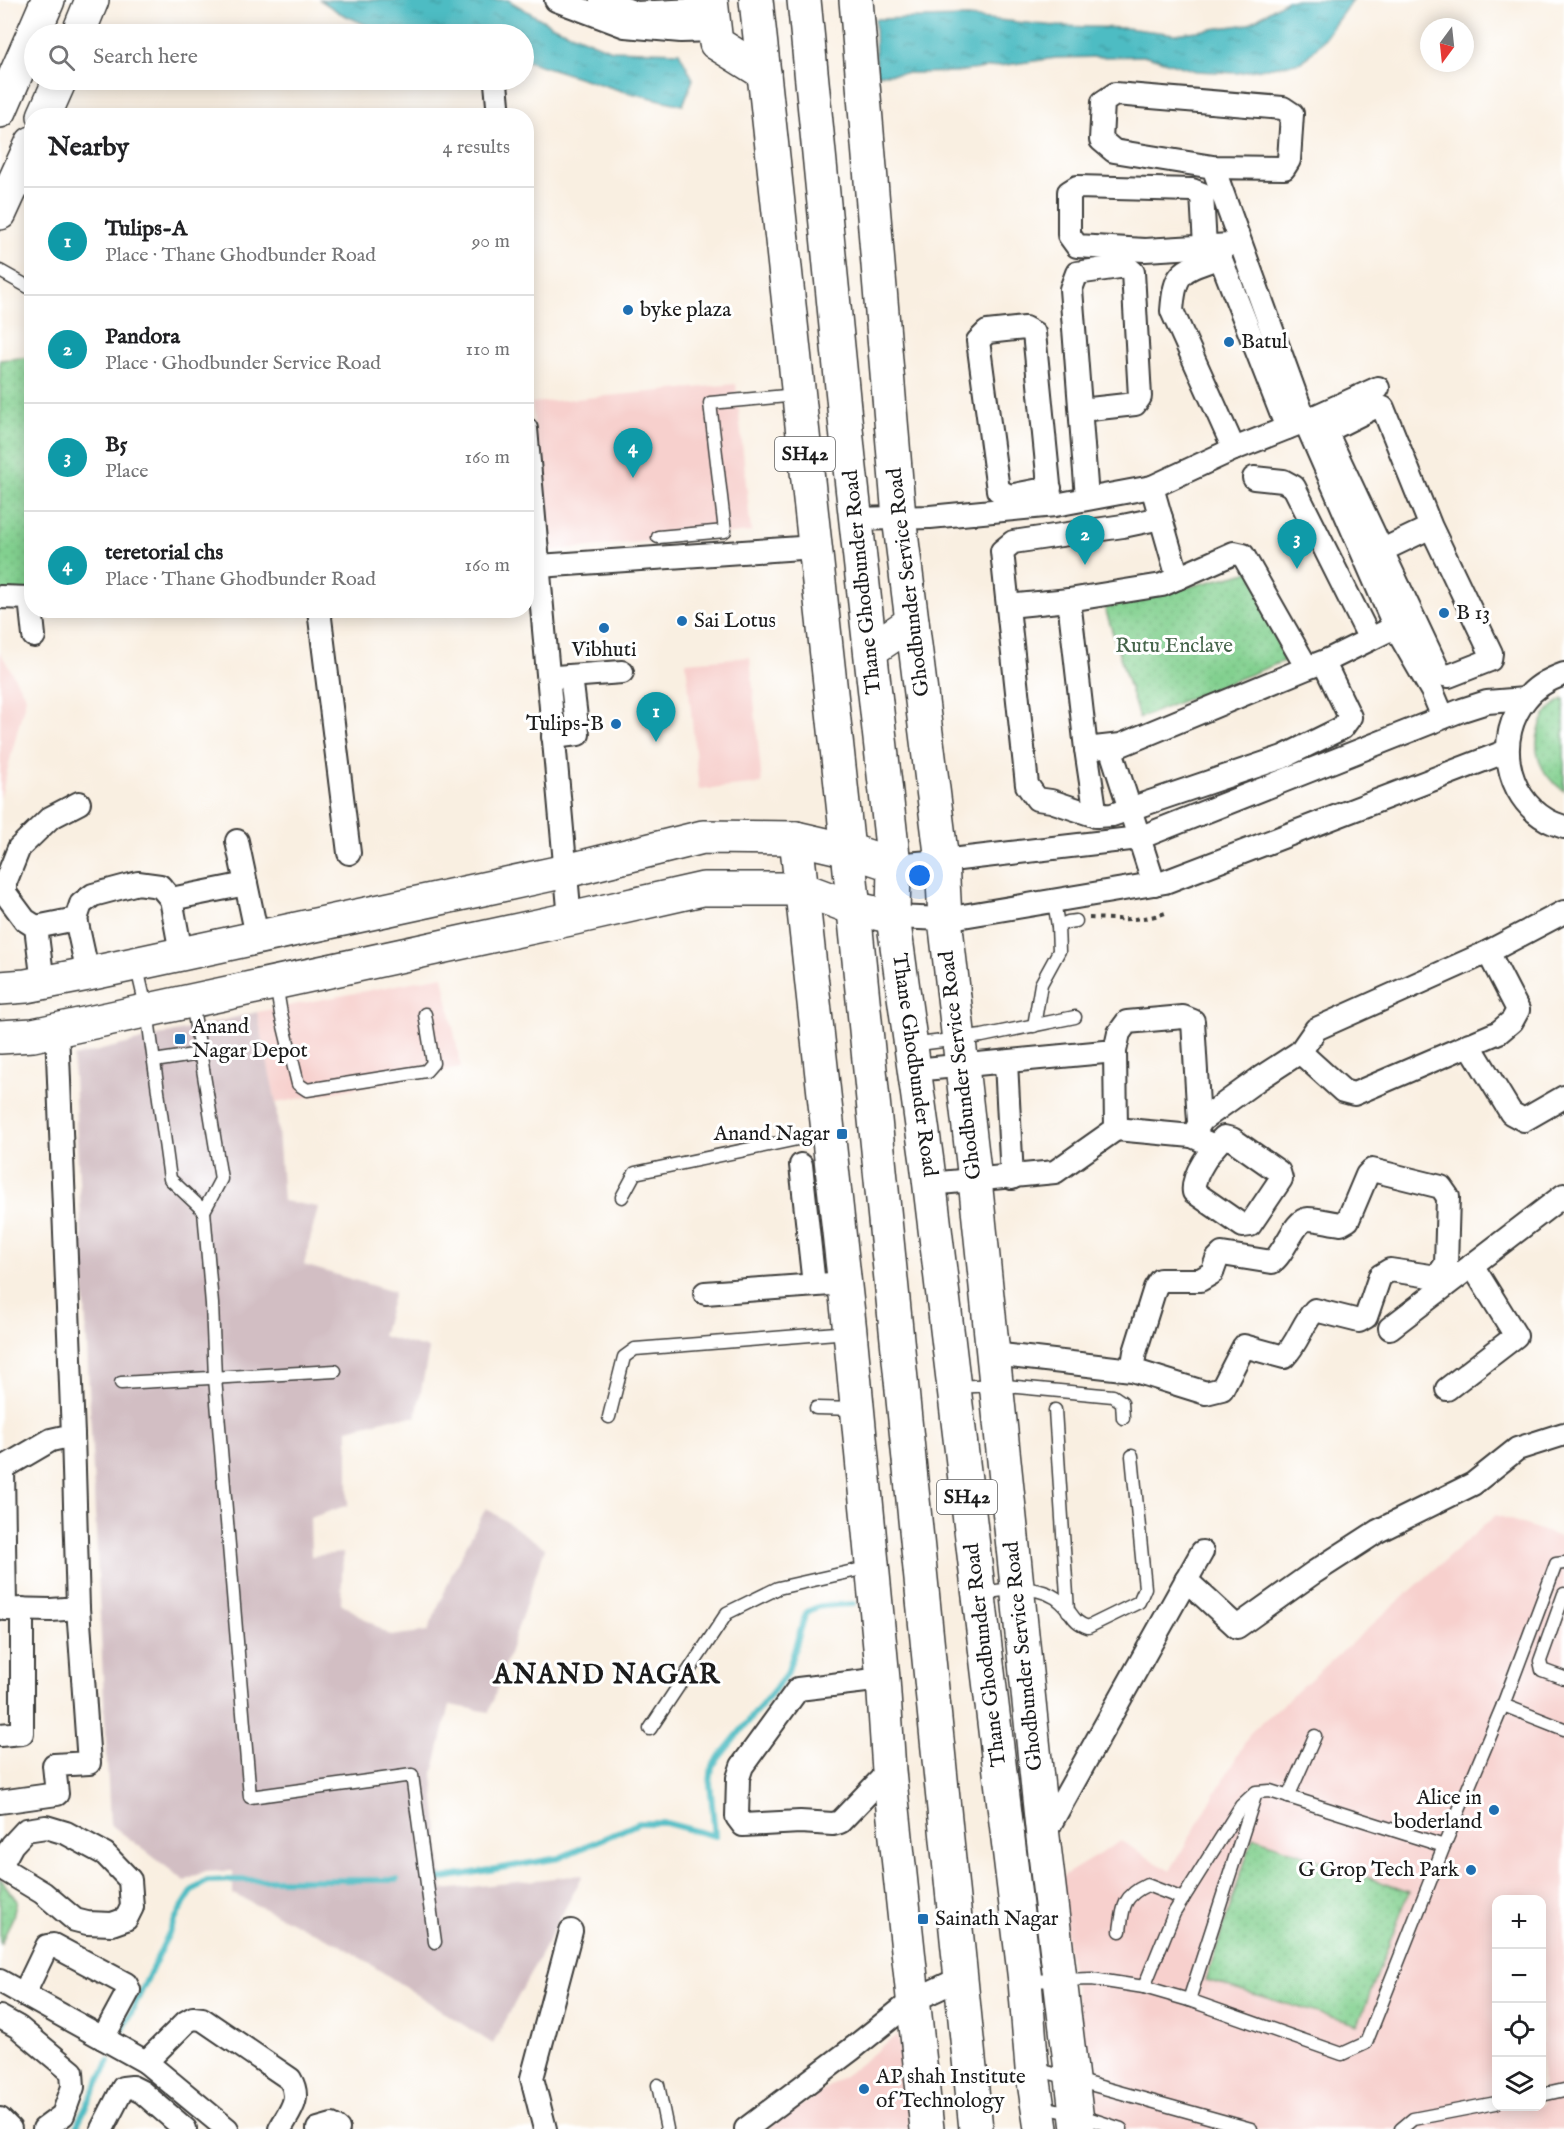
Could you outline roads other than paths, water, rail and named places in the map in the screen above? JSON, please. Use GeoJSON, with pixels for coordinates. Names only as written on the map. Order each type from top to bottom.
{"type":"FeatureCollection","features":[{"type":"Feature","properties":{"kind":"main road"},"geometry":{"type":"LineString","coordinates":[[38,24],[48,0]]}},
{"type":"Feature","properties":{"kind":"main road"},"geometry":{"type":"LineString","coordinates":[[82,24],[92,0]]}},
{"type":"Feature","properties":{"kind":"main road","name":"Thane Ghodbunder Road"},"geometry":{"type":"LineString","coordinates":[[756,0],[848,850],[976,2129]]}},
{"type":"Feature","properties":{"kind":"main road","name":"Thane Ghodbunder Road"},"geometry":{"type":"LineString","coordinates":[[804,0],[849,459],[894,865],[893,917],[930,1184],[1025,1981],[1032,2068],[1039,2117]]}},
{"type":"Feature","properties":{"kind":"main road","name":"Ghodbunder Service Road"},"geometry":{"type":"LineString","coordinates":[[856,0],[899,517],[942,861],[945,919],[975,1180],[1043,1837],[1077,2122]]}},
{"type":"Feature","properties":{"kind":"main road"},"geometry":{"type":"LineString","coordinates":[[712,13],[716,43],[764,73]]}},
{"type":"Feature","properties":{"kind":"main road"},"geometry":{"type":"LineString","coordinates":[[0,111],[24,56]]}},
{"type":"Feature","properties":{"kind":"main road"},"geometry":{"type":"LineString","coordinates":[[48,108],[56,90]]}},
{"type":"Feature","properties":{"kind":"main road"},"geometry":{"type":"LineString","coordinates":[[0,213],[24,160]]}},
{"type":"Feature","properties":{"kind":"main road"},"geometry":{"type":"LineString","coordinates":[[871,650],[912,622]]}},
{"type":"Feature","properties":{"kind":"main road"},"geometry":{"type":"LineString","coordinates":[[0,988],[26,986],[88,974],[566,871],[703,837],[796,838],[848,850],[894,865]]}},
{"type":"Feature","properties":{"kind":"main road"},"geometry":{"type":"LineString","coordinates":[[796,838],[830,1132],[830,1284],[850,1332],[883,1679],[889,1771],[927,2129]]}},
{"type":"Feature","properties":{"kind":"main road"},"geometry":{"type":"LineString","coordinates":[[0,1037],[33,1035],[192,1002],[703,889],[802,889],[853,908],[893,917]]}},
{"type":"Feature","properties":{"kind":"street"},"geometry":{"type":"LineString","coordinates":[[556,0],[625,26],[681,31],[712,13]]}},
{"type":"Feature","properties":{"kind":"street"},"geometry":{"type":"LineString","coordinates":[[601,0],[636,13],[660,6],[712,13]]}},
{"type":"Feature","properties":{"kind":"street"},"geometry":{"type":"LineString","coordinates":[[497,90],[498,108]]}},
{"type":"Feature","properties":{"kind":"street"},"geometry":{"type":"LineString","coordinates":[[1115,94],[1283,108],[1292,114],[1289,160],[1284,168],[1213,167],[1114,151],[1101,140],[1103,102],[1115,94]]}},
{"type":"Feature","properties":{"kind":"street"},"geometry":{"type":"LineString","coordinates":[[1213,167],[1241,245],[1296,425]]}},
{"type":"Feature","properties":{"kind":"street"},"geometry":{"type":"LineString","coordinates":[[1206,246],[1202,194],[1192,190],[1077,187],[1069,192],[1069,235],[1077,246],[1145,250],[1241,245]]}},
{"type":"Feature","properties":{"kind":"street"},"geometry":{"type":"LineString","coordinates":[[1234,449],[1172,311],[1173,292],[1178,278],[1187,268],[1215,259],[1222,262],[1296,425],[1332,482],[1374,555],[1440,674],[1449,676],[1490,660],[1491,653],[1431,527],[1383,408],[1377,406],[1329,430],[1328,436],[1374,555],[1395,627],[1432,692],[1443,717]]}},
{"type":"Feature","properties":{"kind":"street"},"geometry":{"type":"LineString","coordinates":[[1080,410],[1135,405],[1140,397],[1133,272],[1126,266],[1077,273],[1071,289],[1080,410],[1087,498]]}},
{"type":"Feature","properties":{"kind":"street"},"geometry":{"type":"LineString","coordinates":[[1050,496],[1034,333],[1025,328],[987,332],[978,341],[999,490],[1009,496],[1087,498],[1152,487],[1234,449],[1296,425],[1378,388]]}},
{"type":"Feature","properties":{"kind":"street"},"geometry":{"type":"LineString","coordinates":[[1254,478],[1283,481],[1294,487],[1370,639]]}},
{"type":"Feature","properties":{"kind":"street"},"geometry":{"type":"LineString","coordinates":[[1300,498],[1332,482]]}},
{"type":"Feature","properties":{"kind":"street"},"geometry":{"type":"LineString","coordinates":[[1152,487],[1178,578]]}},
{"type":"Feature","properties":{"kind":"street"},"geometry":{"type":"LineString","coordinates":[[857,519],[930,517],[1050,496]]}},
{"type":"Feature","properties":{"kind":"street"},"geometry":{"type":"LineString","coordinates":[[1161,518],[1123,526],[1013,542],[1002,551],[1027,785],[1037,799],[1061,804],[1096,816],[1112,815],[1283,758],[1342,728],[1350,717],[1325,665],[1328,660]]}},
{"type":"Feature","properties":{"kind":"street"},"geometry":{"type":"LineString","coordinates":[[1374,555],[1431,527]]}},
{"type":"Feature","properties":{"kind":"street"},"geometry":{"type":"LineString","coordinates":[[539,566],[815,547]]}},
{"type":"Feature","properties":{"kind":"street"},"geometry":{"type":"LineString","coordinates":[[534,550],[560,677],[560,736],[570,919]]}},
{"type":"Feature","properties":{"kind":"street"},"geometry":{"type":"LineString","coordinates":[[1008,606],[1069,600],[1162,585],[1233,553],[1243,555],[1307,668]]}},
{"type":"Feature","properties":{"kind":"street"},"geometry":{"type":"LineString","coordinates":[[0,597],[24,598]]}},
{"type":"Feature","properties":{"kind":"street"},"geometry":{"type":"LineString","coordinates":[[1069,600],[1096,816]]}},
{"type":"Feature","properties":{"kind":"street"},"geometry":{"type":"LineString","coordinates":[[32,618],[34,636]]}},
{"type":"Feature","properties":{"kind":"street"},"geometry":{"type":"LineString","coordinates":[[320,618],[349,853]]}},
{"type":"Feature","properties":{"kind":"street"},"geometry":{"type":"LineString","coordinates":[[1086,749],[1121,746],[1328,660],[1395,627]]}},
{"type":"Feature","properties":{"kind":"street"},"geometry":{"type":"LineString","coordinates":[[560,677],[622,672]]}},
{"type":"Feature","properties":{"kind":"street"},"geometry":{"type":"LineString","coordinates":[[1564,674],[1542,684],[1525,699],[1512,723],[1507,750],[1512,778],[1525,802],[1546,820],[1564,827]]}},
{"type":"Feature","properties":{"kind":"street"},"geometry":{"type":"LineString","coordinates":[[894,865],[1139,837],[1443,717],[1487,702],[1525,699]]}},
{"type":"Feature","properties":{"kind":"street"},"geometry":{"type":"LineString","coordinates":[[560,736],[577,826]]}},
{"type":"Feature","properties":{"kind":"street"},"geometry":{"type":"LineString","coordinates":[[1110,747],[1154,884]]}},
{"type":"Feature","properties":{"kind":"street"},"geometry":{"type":"LineString","coordinates":[[893,917],[945,919],[1154,884],[1176,878],[1507,750]]}},
{"type":"Feature","properties":{"kind":"street"},"geometry":{"type":"LineString","coordinates":[[76,920],[36,927],[25,920],[5,893],[5,883],[19,848],[50,818],[79,803]]}},
{"type":"Feature","properties":{"kind":"street"},"geometry":{"type":"LineString","coordinates":[[237,841],[257,936]]}},
{"type":"Feature","properties":{"kind":"street"},"geometry":{"type":"LineString","coordinates":[[88,974],[76,920],[81,904],[93,895],[138,883],[160,886],[171,899],[181,953]]}},
{"type":"Feature","properties":{"kind":"street"},"geometry":{"type":"LineString","coordinates":[[171,899],[246,884]]}},
{"type":"Feature","properties":{"kind":"street"},"geometry":{"type":"LineString","coordinates":[[930,1184],[1012,1178],[1055,1172],[1116,1129],[1196,1129],[1260,1078],[1300,1052],[1316,1029],[1488,952],[1564,912]]}},
{"type":"Feature","properties":{"kind":"street"},"geometry":{"type":"LineString","coordinates":[[36,927],[43,982]]}},
{"type":"Feature","properties":{"kind":"street"},"geometry":{"type":"LineString","coordinates":[[1300,1052],[1343,1091],[1354,1094],[1499,1032],[1512,1021],[1518,1010],[1488,952]]}},
{"type":"Feature","properties":{"kind":"street"},"geometry":{"type":"LineString","coordinates":[[1116,1129],[1115,1051],[1119,1033],[1127,1023],[1183,1017],[1193,1021],[1196,1129],[1214,1146]]}},
{"type":"Feature","properties":{"kind":"street"},"geometry":{"type":"LineString","coordinates":[[0,1802],[57,1794],[54,1765],[89,1763],[78,1608],[57,1030]]}},
{"type":"Feature","properties":{"kind":"street"},"geometry":{"type":"LineString","coordinates":[[1469,1044],[1511,1113],[1524,1120],[1564,1097]]}},
{"type":"Feature","properties":{"kind":"street"},"geometry":{"type":"LineString","coordinates":[[912,1058],[959,1052],[1006,1062],[1115,1051]]}},
{"type":"Feature","properties":{"kind":"street"},"geometry":{"type":"LineString","coordinates":[[1006,1062],[1012,1178]]}},
{"type":"Feature","properties":{"kind":"street"},"geometry":{"type":"LineString","coordinates":[[705,1293],[830,1284],[801,1165]]}},
{"type":"Feature","properties":{"kind":"street"},"geometry":{"type":"LineString","coordinates":[[994,1369],[1132,1370],[1206,1393],[1222,1389],[1244,1346],[1284,1358],[1293,1348],[1308,1318],[1315,1310],[1359,1321],[1365,1317],[1380,1276],[1390,1270],[1437,1277],[1446,1264],[1448,1197],[1441,1187],[1372,1170],[1367,1175],[1348,1220],[1341,1224],[1305,1218],[1299,1222],[1280,1257],[1272,1262],[1222,1254],[1217,1259],[1212,1273],[1200,1280],[1160,1280],[1155,1288],[1138,1341],[1132,1370]]}},
{"type":"Feature","properties":{"kind":"street"},"geometry":{"type":"LineString","coordinates":[[1390,1328],[1564,1194]]}},
{"type":"Feature","properties":{"kind":"street"},"geometry":{"type":"LineString","coordinates":[[1447,1389],[1516,1336],[1472,1265]]}},
{"type":"Feature","properties":{"kind":"street"},"geometry":{"type":"LineString","coordinates":[[1186,1580],[1237,1627],[1378,1531],[1473,1484],[1517,1449],[1564,1434]]}},
{"type":"Feature","properties":{"kind":"street"},"geometry":{"type":"LineString","coordinates":[[73,1435],[51,1440],[1,1471],[5,1609],[78,1608]]}},
{"type":"Feature","properties":{"kind":"street"},"geometry":{"type":"LineString","coordinates":[[1043,1837],[1202,1552]]}},
{"type":"Feature","properties":{"kind":"street"},"geometry":{"type":"LineString","coordinates":[[0,1735],[22,1733],[22,1609]]}},
{"type":"Feature","properties":{"kind":"street"},"geometry":{"type":"LineString","coordinates":[[883,1679],[798,1689],[742,1766],[738,1779],[736,1817],[743,1825],[840,1822],[889,1771]]}},
{"type":"Feature","properties":{"kind":"street"},"geometry":{"type":"LineString","coordinates":[[46,1827],[66,1833],[105,1854],[130,1880],[132,1907],[126,1919],[112,1924],[75,1920],[43,1893],[0,1867],[12,1845],[26,1830],[46,1827]]}},
{"type":"Feature","properties":{"kind":"street"},"geometry":{"type":"LineString","coordinates":[[545,2129],[532,2078],[571,1931]]}},
{"type":"Feature","properties":{"kind":"street"},"geometry":{"type":"LineString","coordinates":[[24,1994],[47,1946],[53,1945],[126,1984],[129,1990],[103,2038]]}},
{"type":"Feature","properties":{"kind":"street"},"geometry":{"type":"LineString","coordinates":[[746,2129],[912,2001],[961,1978]]}},
{"type":"Feature","properties":{"kind":"street"},"geometry":{"type":"LineString","coordinates":[[0,1981],[146,2062],[227,2129]]}},
{"type":"Feature","properties":{"kind":"street"},"geometry":{"type":"LineString","coordinates":[[0,2018],[18,2026],[72,2072],[73,2087],[63,2115],[44,2129]]}},
{"type":"Feature","properties":{"kind":"street"},"geometry":{"type":"LineString","coordinates":[[146,2062],[186,2022],[193,2018],[202,2019],[290,2079],[296,2089],[295,2101],[279,2129]]}},
{"type":"Feature","properties":{"kind":"street"},"geometry":{"type":"LineString","coordinates":[[102,2129],[123,2088],[132,2087],[142,2092],[185,2129]]}},
{"type":"Feature","properties":{"kind":"street"},"geometry":{"type":"LineString","coordinates":[[0,2119],[10,2129]]}},
{"type":"Feature","properties":{"kind":"street"},"geometry":{"type":"LineString","coordinates":[[318,2129],[332,2125],[338,2129]]}},
{"type":"Feature","properties":{"kind":"lane"},"geometry":{"type":"LineString","coordinates":[[0,271],[24,284]]}},
{"type":"Feature","properties":{"kind":"lane"},"geometry":{"type":"LineString","coordinates":[[658,537],[725,531],[710,404],[799,395]]}},
{"type":"Feature","properties":{"kind":"lane"},"geometry":{"type":"LineString","coordinates":[[1034,1026],[1041,984],[1059,951],[1058,926],[1053,901]]}},
{"type":"Feature","properties":{"kind":"lane"},"geometry":{"type":"LineString","coordinates":[[1058,926],[1076,921]]}},
{"type":"Feature","properties":{"kind":"lane"},"geometry":{"type":"LineString","coordinates":[[136,963],[147,1011],[170,1179],[204,1211]]}},
{"type":"Feature","properties":{"kind":"lane"},"geometry":{"type":"LineString","coordinates":[[276,983],[298,1084],[307,1090],[426,1071],[433,1063],[425,1014]]}},
{"type":"Feature","properties":{"kind":"lane"},"geometry":{"type":"LineString","coordinates":[[192,1002],[221,1179],[204,1211],[212,1304],[214,1378],[250,1797],[412,1775],[435,1942]]}},
{"type":"Feature","properties":{"kind":"lane"},"geometry":{"type":"LineString","coordinates":[[959,1052],[982,1036],[1075,1017]]}},
{"type":"Feature","properties":{"kind":"lane"},"geometry":{"type":"LineString","coordinates":[[154,1061],[200,1054]]}},
{"type":"Feature","properties":{"kind":"lane"},"geometry":{"type":"LineString","coordinates":[[622,1197],[634,1173],[830,1132]]}},
{"type":"Feature","properties":{"kind":"lane"},"geometry":{"type":"LineString","coordinates":[[609,1417],[624,1357],[635,1349],[850,1332]]}},
{"type":"Feature","properties":{"kind":"lane"},"geometry":{"type":"LineString","coordinates":[[954,1387],[994,1369],[1113,1396],[1122,1402],[1123,1418]]}},
{"type":"Feature","properties":{"kind":"lane"},"geometry":{"type":"LineString","coordinates":[[121,1383],[335,1371]]}},
{"type":"Feature","properties":{"kind":"lane"},"geometry":{"type":"LineString","coordinates":[[816,1408],[858,1409]]}},
{"type":"Feature","properties":{"kind":"lane"},"geometry":{"type":"LineString","coordinates":[[1055,1410],[1068,1611]]}},
{"type":"Feature","properties":{"kind":"lane"},"geometry":{"type":"LineString","coordinates":[[979,1594],[1017,1589],[1041,1591],[1061,1601],[1078,1624],[1088,1627],[1139,1602],[1145,1588],[1132,1456]]}},
{"type":"Feature","properties":{"kind":"lane"},"geometry":{"type":"LineString","coordinates":[[1025,1981],[1092,1979],[1144,1987],[1189,2000],[1342,2054],[1366,2043],[1503,1705],[1556,1564],[1564,1563]]}},
{"type":"Feature","properties":{"kind":"lane"},"geometry":{"type":"LineString","coordinates":[[650,1729],[727,1613],[778,1588],[872,1567]]}},
{"type":"Feature","properties":{"kind":"lane"},"geometry":{"type":"LineString","coordinates":[[1564,1594],[1540,1661],[1542,1670],[1564,1678]]}},
{"type":"Feature","properties":{"kind":"lane"},"geometry":{"type":"LineString","coordinates":[[1503,1705],[1564,1729]]}},
{"type":"Feature","properties":{"kind":"lane"},"geometry":{"type":"LineString","coordinates":[[1288,1797],[1315,1736]]}},
{"type":"Feature","properties":{"kind":"lane"},"geometry":{"type":"LineString","coordinates":[[1144,1987],[1174,1913],[1241,1806],[1256,1792],[1270,1791],[1444,1846]]}},
{"type":"Feature","properties":{"kind":"lane"},"geometry":{"type":"LineString","coordinates":[[1189,2000],[1256,1792]]}},
{"type":"Feature","properties":{"kind":"lane"},"geometry":{"type":"LineString","coordinates":[[1120,1931],[1124,1904],[1135,1891],[1147,1885],[1184,1899]]}},
{"type":"Feature","properties":{"kind":"lane"},"geometry":{"type":"LineString","coordinates":[[1032,2068],[1251,2129]]}},
{"type":"Feature","properties":{"kind":"lane"},"geometry":{"type":"LineString","coordinates":[[658,2085],[667,2129]]}},
{"type":"Feature","properties":{"kind":"lane"},"geometry":{"type":"LineString","coordinates":[[1546,2093],[1564,2090]]}},
{"type":"Feature","properties":{"kind":"lane"},"geometry":{"type":"LineString","coordinates":[[1401,2129],[1413,2119],[1492,2104]]}},
{"type":"Feature","properties":{"kind":"lane"},"geometry":{"type":"LineString","coordinates":[[1039,2117],[1121,2129]]}},
{"type":"Feature","properties":{"kind":"water"},"geometry":{"type":"Polygon","coordinates":[[[320,0],[508,0],[551,25],[611,50],[679,52],[693,79],[683,105],[622,91],[534,63],[534,24],[364,24],[340,13],[320,0]]]}},
{"type":"Feature","properties":{"kind":"water"},"geometry":{"type":"Polygon","coordinates":[[[1287,0],[1352,0],[1321,43],[1302,62],[1237,73],[1196,71],[1147,56],[1056,58],[957,72],[876,74],[875,19],[968,17],[1056,26],[1126,28],[1175,34],[1249,24],[1287,0]]]}},
{"type":"Feature","properties":{"kind":"waterway"},"geometry":{"type":"LineString","coordinates":[[432,1880],[559,1858],[639,1823],[666,1823],[715,1836],[710,1783],[712,1766],[787,1674],[806,1612],[820,1606],[853,1604]]}},
{"type":"Feature","properties":{"kind":"waterway"},"geometry":{"type":"LineString","coordinates":[[123,2030],[179,1912],[193,1890],[207,1881],[397,1880]]}},
{"type":"Feature","properties":{"kind":"waterway"},"geometry":{"type":"LineString","coordinates":[[75,2129],[109,2061]]}},
{"type":"Feature","properties":{"kind":"place","name":"byke plaza"},"geometry":{"type":"Point","coordinates":[628,310]}},
{"type":"Feature","properties":{"kind":"place","name":"Batul"},"geometry":{"type":"Point","coordinates":[1229,342]}},
{"type":"Feature","properties":{"kind":"place","name":"teretorial chs"},"geometry":{"type":"Point","coordinates":[633,478]}},
{"type":"Feature","properties":{"kind":"place","name":"Pandora"},"geometry":{"type":"Point","coordinates":[1085,565]}},
{"type":"Feature","properties":{"kind":"place","name":"B5"},"geometry":{"type":"Point","coordinates":[1297,569]}},
{"type":"Feature","properties":{"kind":"place","name":"B 13"},"geometry":{"type":"Point","coordinates":[1444,613]}},
{"type":"Feature","properties":{"kind":"place","name":"Sai Lotus"},"geometry":{"type":"Point","coordinates":[682,621]}},
{"type":"Feature","properties":{"kind":"place","name":"Vibhuti"},"geometry":{"type":"Point","coordinates":[604,628]}},
{"type":"Feature","properties":{"kind":"place","name":"Tulips-B"},"geometry":{"type":"Point","coordinates":[616,724]}},
{"type":"Feature","properties":{"kind":"place","name":"Tulips-A"},"geometry":{"type":"Point","coordinates":[656,742]}},
{"type":"Feature","properties":{"kind":"place","name":"Anand Nagar Depot"},"geometry":{"type":"Point","coordinates":[180,1039]}},
{"type":"Feature","properties":{"kind":"place","name":"Anand Nagar"},"geometry":{"type":"Point","coordinates":[842,1134]}},
{"type":"Feature","properties":{"kind":"place","name":"Alice in boderland"},"geometry":{"type":"Point","coordinates":[1494,1810]}},
{"type":"Feature","properties":{"kind":"place","name":"G Grop Tech Park"},"geometry":{"type":"Point","coordinates":[1471,1870]}},
{"type":"Feature","properties":{"kind":"place","name":"Sainath Nagar"},"geometry":{"type":"Point","coordinates":[923,1919]}},
{"type":"Feature","properties":{"kind":"place","name":"AP shah Institute of Technology"},"geometry":{"type":"Point","coordinates":[864,2089]}},
{"type":"Feature","properties":{"kind":"district","name":"ANAND NAGAR"},"geometry":{"type":"Point","coordinates":[607,1676]}},
{"type":"Feature","properties":{"kind":"park label","name":"Rutu Enclave"},"geometry":{"type":"Point","coordinates":[1174,646]}}]}
